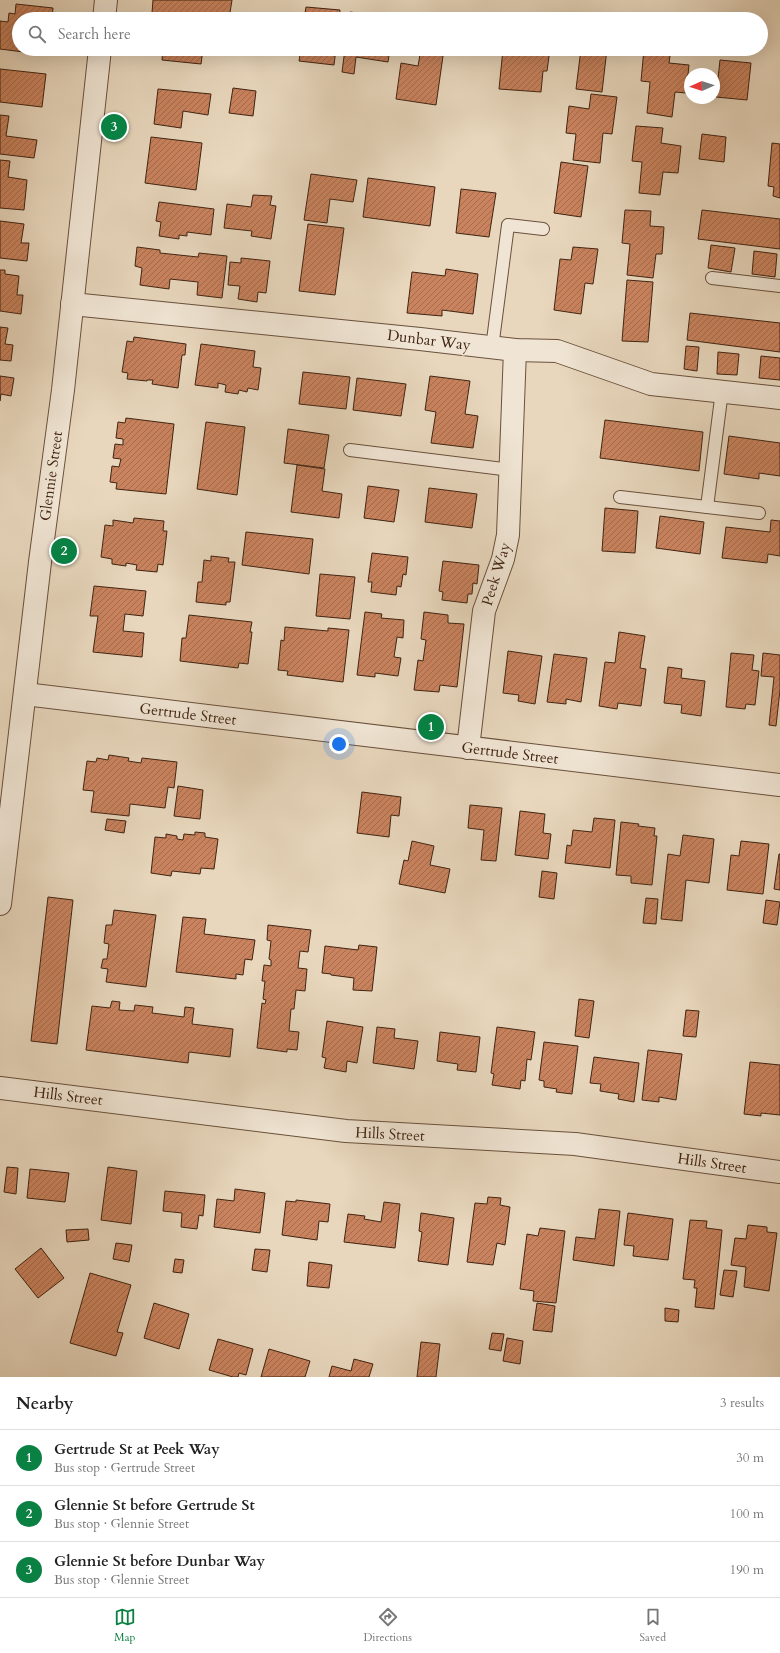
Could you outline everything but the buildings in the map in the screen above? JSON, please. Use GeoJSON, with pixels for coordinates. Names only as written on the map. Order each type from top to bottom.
{"type":"FeatureCollection","features":[{"type":"Feature","properties":{"kind":"street"},"geometry":{"type":"LineString","coordinates":[[105,12],[106,0]]}},
{"type":"Feature","properties":{"kind":"street","name":"Glennie Street"},"geometry":{"type":"LineString","coordinates":[[1,892],[40,562],[63,390],[99,56]]}},
{"type":"Feature","properties":{"kind":"street","name":"Dunbar Way"},"geometry":{"type":"LineString","coordinates":[[72,304],[420,339],[492,348],[557,351],[651,384],[780,398]]}},
{"type":"Feature","properties":{"kind":"street","name":"Peek Way"},"geometry":{"type":"LineString","coordinates":[[468,748],[484,611],[503,560],[508,535],[515,350]]}},
{"type":"Feature","properties":{"kind":"street","name":"Gertrude Street"},"geometry":{"type":"LineString","coordinates":[[25,694],[780,785]]}},
{"type":"Feature","properties":{"kind":"street","name":"Hills Street"},"geometry":{"type":"LineString","coordinates":[[0,1088],[346,1131],[575,1144],[780,1172]]}},
{"type":"Feature","properties":{"kind":"lane"},"geometry":{"type":"LineString","coordinates":[[492,348],[508,225],[542,229]]}},
{"type":"Feature","properties":{"kind":"lane"},"geometry":{"type":"LineString","coordinates":[[712,278],[780,286]]}},
{"type":"Feature","properties":{"kind":"lane"},"geometry":{"type":"LineString","coordinates":[[707,507],[722,391]]}},
{"type":"Feature","properties":{"kind":"lane"},"geometry":{"type":"LineString","coordinates":[[350,450],[510,470]]}},
{"type":"Feature","properties":{"kind":"lane"},"geometry":{"type":"LineString","coordinates":[[620,497],[759,513]]}},
{"type":"Feature","properties":{"kind":"place","name":"Glennie St before Dunbar Way"},"geometry":{"type":"Point","coordinates":[114,127]}},
{"type":"Feature","properties":{"kind":"place","name":"Glennie St before Gertrude St"},"geometry":{"type":"Point","coordinates":[64,551]}},
{"type":"Feature","properties":{"kind":"place","name":"Gertrude St at Peek Way"},"geometry":{"type":"Point","coordinates":[431,727]}}]}
